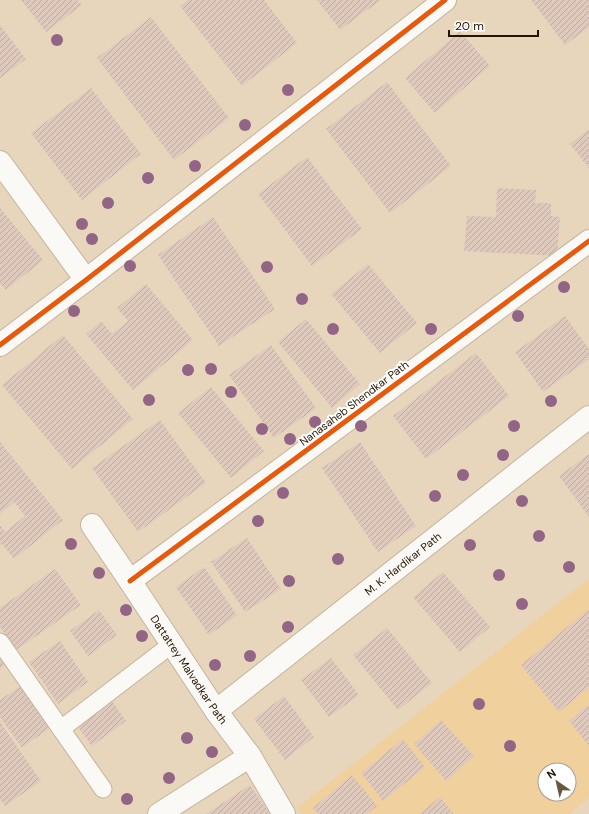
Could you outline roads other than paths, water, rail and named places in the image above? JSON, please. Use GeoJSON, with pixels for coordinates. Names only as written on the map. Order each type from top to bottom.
{"type":"FeatureCollection","features":[{"type":"Feature","properties":{"kind":"street"},"geometry":{"type":"LineString","coordinates":[[0,345],[86,280],[445,0]]}},
{"type":"Feature","properties":{"kind":"street"},"geometry":{"type":"LineString","coordinates":[[0,162],[86,280]]}},
{"type":"Feature","properties":{"kind":"street","name":"Nanasaheb Shendkar Path"},"geometry":{"type":"LineString","coordinates":[[130,581],[589,241]]}},
{"type":"Feature","properties":{"kind":"street","name":"M. K. Hardikar Path"},"geometry":{"type":"LineString","coordinates":[[216,711],[589,417]]}},
{"type":"Feature","properties":{"kind":"street","name":"Dattatrey Malvadkar Path"},"geometry":{"type":"LineString","coordinates":[[92,525],[216,711],[250,756],[284,814]]}},
{"type":"Feature","properties":{"kind":"street"},"geometry":{"type":"LineString","coordinates":[[159,814],[250,756]]}},
{"type":"Feature","properties":{"kind":"lane"},"geometry":{"type":"LineString","coordinates":[[0,642],[103,789]]}},
{"type":"Feature","properties":{"kind":"lane"},"geometry":{"type":"LineString","coordinates":[[62,729],[172,644]]}}]}
